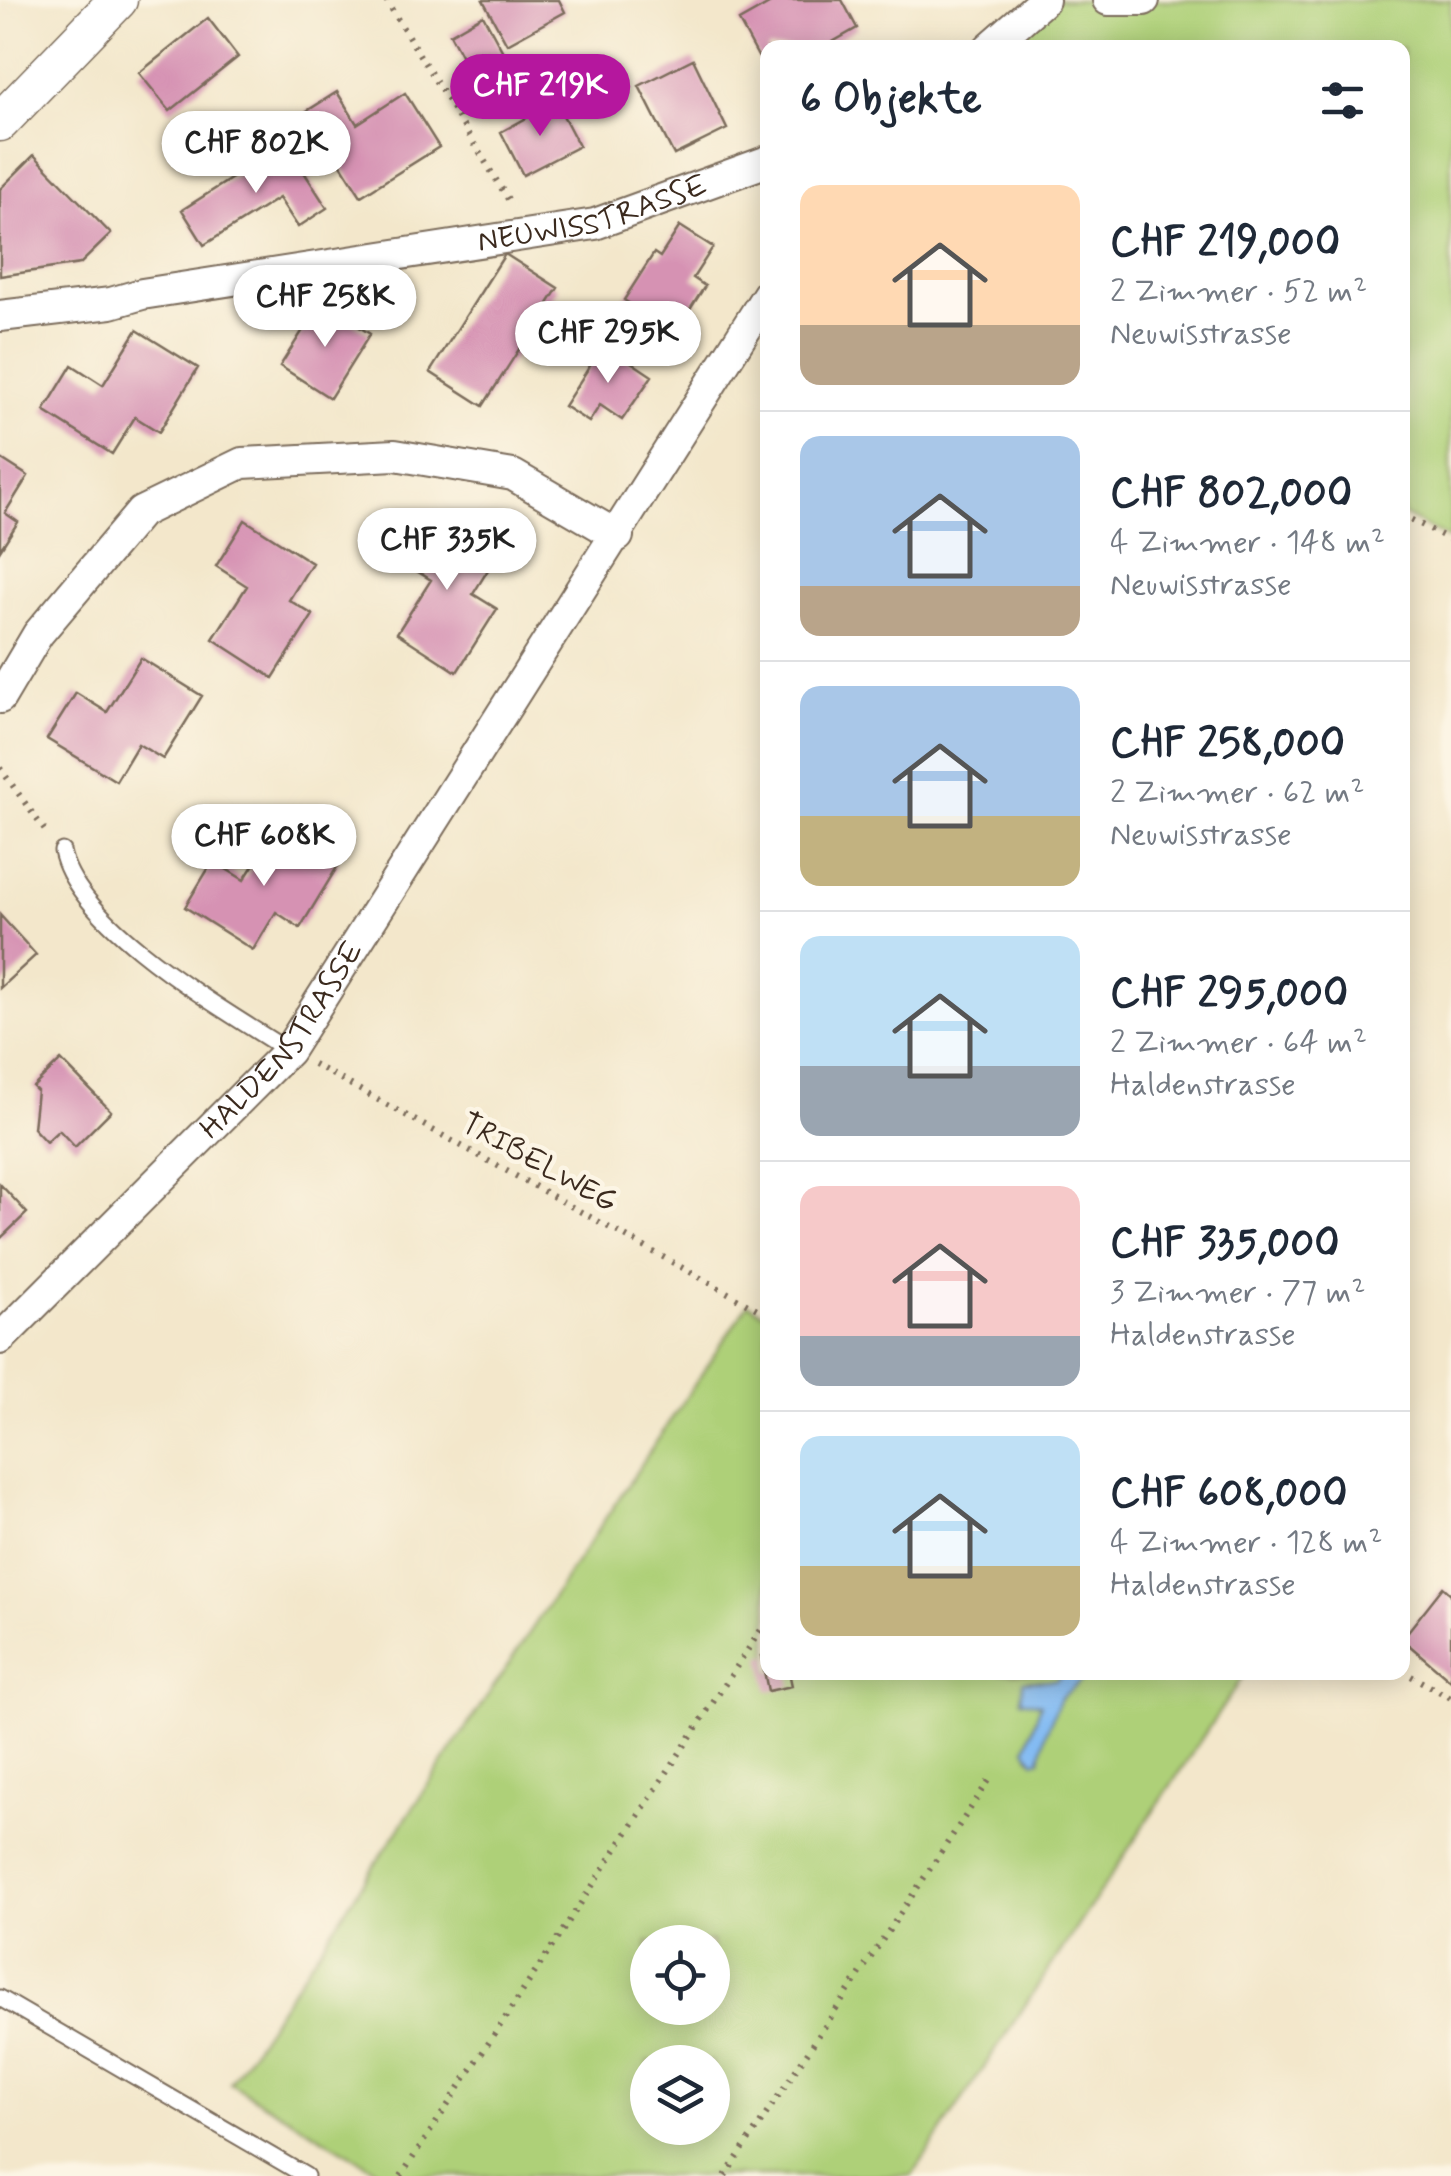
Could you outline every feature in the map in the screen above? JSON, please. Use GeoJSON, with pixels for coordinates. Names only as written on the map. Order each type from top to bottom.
{"type":"FeatureCollection","features":[{"type":"Feature","properties":{"kind":"street"},"geometry":{"type":"LineString","coordinates":[[0,122],[118,0]]}},
{"type":"Feature","properties":{"kind":"street"},"geometry":{"type":"LineString","coordinates":[[998,40],[1044,0]]}},
{"type":"Feature","properties":{"kind":"street"},"geometry":{"type":"LineString","coordinates":[[1108,0],[1144,0]]}},
{"type":"Feature","properties":{"kind":"street","name":"NEUWISSTRASSE"},"geometry":{"type":"LineString","coordinates":[[0,316],[111,303],[142,294],[595,224],[760,164]]}},
{"type":"Feature","properties":{"kind":"street","name":"HALDENSTRASSE"},"geometry":{"type":"LineString","coordinates":[[0,1339],[288,1050],[760,307]]}},
{"type":"Feature","properties":{"kind":"street"},"geometry":{"type":"LineString","coordinates":[[0,698],[38,634],[141,512],[242,463],[395,455],[513,475],[618,536]]}},
{"type":"Feature","properties":{"kind":"lane"},"geometry":{"type":"LineString","coordinates":[[62,851],[75,881],[145,956],[288,1050]]}},
{"type":"Feature","properties":{"kind":"lane"},"geometry":{"type":"LineString","coordinates":[[0,1998],[306,2176]]}},
{"type":"Feature","properties":{"kind":"path"},"geometry":{"type":"LineString","coordinates":[[386,0],[530,235]]}},
{"type":"Feature","properties":{"kind":"path"},"geometry":{"type":"LineString","coordinates":[[1410,518],[1451,540]]}},
{"type":"Feature","properties":{"kind":"path"},"geometry":{"type":"LineString","coordinates":[[0,768],[62,851]]}},
{"type":"Feature","properties":{"kind":"path","name":"TRIBELWEG"},"geometry":{"type":"LineString","coordinates":[[288,1050],[760,1311]]}},
{"type":"Feature","properties":{"kind":"path"},"geometry":{"type":"LineString","coordinates":[[402,2176],[760,1633]]}},
{"type":"Feature","properties":{"kind":"path"},"geometry":{"type":"LineString","coordinates":[[1410,1675],[1451,1698]]}},
{"type":"Feature","properties":{"kind":"path"},"geometry":{"type":"LineString","coordinates":[[725,2176],[992,1776]]}},
{"type":"Feature","properties":{"kind":"green space"},"geometry":{"type":"Polygon","coordinates":[[[1044,0],[1451,0],[1451,540],[1410,519],[1410,40],[998,40],[1044,0]]]}},
{"type":"Feature","properties":{"kind":"green space"},"geometry":{"type":"Polygon","coordinates":[[[748,1304],[760,1311],[760,1680],[1026,1680],[1021,1698],[1041,1704],[1026,1748],[1031,1759],[1040,1760],[1049,1720],[1064,1695],[1079,1680],[1240,1680],[912,2176],[387,2176],[230,2083],[748,1304]]]}},
{"type":"Feature","properties":{"kind":"water"},"geometry":{"type":"Polygon","coordinates":[[[1082,1680],[1061,1697],[1045,1735],[1040,1760],[1034,1762],[1026,1748],[1041,1704],[1021,1700],[1023,1681],[1082,1680]]]}},
{"type":"Feature","properties":{"kind":"building"},"geometry":{"type":"Polygon","coordinates":[[[483,0],[559,0],[565,12],[507,44],[483,0]]]}},
{"type":"Feature","properties":{"kind":"building"},"geometry":{"type":"Polygon","coordinates":[[[776,0],[842,0],[857,28],[836,40],[760,40],[760,60],[739,21],[776,0]]]}},
{"type":"Feature","properties":{"kind":"building"},"geometry":{"type":"Polygon","coordinates":[[[483,15],[504,54],[470,72],[450,34],[483,15]]]}},
{"type":"Feature","properties":{"kind":"building"},"geometry":{"type":"Polygon","coordinates":[[[208,18],[238,57],[170,111],[139,73],[208,18]]]}},
{"type":"Feature","properties":{"kind":"building"},"geometry":{"type":"Polygon","coordinates":[[[693,59],[727,129],[674,155],[639,86],[693,59]]]}},
{"type":"Feature","properties":{"kind":"building"},"geometry":{"type":"Polygon","coordinates":[[[337,92],[357,124],[405,93],[439,147],[361,196],[307,111],[337,92]]]}},
{"type":"Feature","properties":{"kind":"building"},"geometry":{"type":"Polygon","coordinates":[[[556,102],[579,146],[523,175],[501,132],[556,102]]]}},
{"type":"Feature","properties":{"kind":"building"},"geometry":{"type":"Polygon","coordinates":[[[286,144],[327,208],[298,227],[279,198],[204,245],[182,210],[286,144]]]}},
{"type":"Feature","properties":{"kind":"building"},"geometry":{"type":"Polygon","coordinates":[[[34,155],[111,234],[80,264],[0,276],[0,189],[34,155]]]}},
{"type":"Feature","properties":{"kind":"building"},"geometry":{"type":"Polygon","coordinates":[[[680,226],[713,247],[693,278],[705,286],[675,333],[624,300],[654,253],[660,257],[680,226]]]}},
{"type":"Feature","properties":{"kind":"building"},"geometry":{"type":"Polygon","coordinates":[[[505,254],[558,288],[483,406],[430,372],[505,254]]]}},
{"type":"Feature","properties":{"kind":"building"},"geometry":{"type":"Polygon","coordinates":[[[321,302],[370,334],[330,398],[280,366],[321,302]]]}},
{"type":"Feature","properties":{"kind":"building"},"geometry":{"type":"Polygon","coordinates":[[[137,330],[198,368],[159,432],[135,417],[112,454],[44,411],[72,365],[103,385],[137,330]]]}},
{"type":"Feature","properties":{"kind":"building"},"geometry":{"type":"Polygon","coordinates":[[[604,344],[652,376],[622,420],[600,405],[589,422],[564,406],[604,344]]]}},
{"type":"Feature","properties":{"kind":"building"},"geometry":{"type":"Polygon","coordinates":[[[0,458],[28,476],[5,513],[18,522],[0,550],[0,458]]]}},
{"type":"Feature","properties":{"kind":"building"},"geometry":{"type":"Polygon","coordinates":[[[428,514],[496,557],[473,594],[497,609],[457,672],[397,633],[431,580],[399,560],[428,514]]]}},
{"type":"Feature","properties":{"kind":"building"},"geometry":{"type":"Polygon","coordinates":[[[245,520],[312,563],[289,600],[313,615],[273,678],[213,639],[247,586],[216,566],[245,520]]]}},
{"type":"Feature","properties":{"kind":"building"},"geometry":{"type":"Polygon","coordinates":[[[141,658],[202,696],[163,759],[138,744],[116,781],[47,739],[76,693],[107,712],[141,658]]]}},
{"type":"Feature","properties":{"kind":"building"},"geometry":{"type":"Polygon","coordinates":[[[278,826],[339,864],[300,928],[276,912],[253,950],[185,907],[213,861],[244,880],[278,826]]]}},
{"type":"Feature","properties":{"kind":"building"},"geometry":{"type":"Polygon","coordinates":[[[0,915],[36,955],[0,988],[0,915]]]}},
{"type":"Feature","properties":{"kind":"building"},"geometry":{"type":"Polygon","coordinates":[[[61,1060],[111,1111],[75,1147],[59,1130],[46,1142],[33,1128],[37,1091],[33,1087],[61,1060]]]}},
{"type":"Feature","properties":{"kind":"building"},"geometry":{"type":"Polygon","coordinates":[[[0,1184],[27,1213],[0,1239],[0,1184]]]}},
{"type":"Feature","properties":{"kind":"building"},"geometry":{"type":"Polygon","coordinates":[[[1443,1587],[1451,1594],[1451,1681],[1410,1646],[1410,1629],[1443,1587]]]}},
{"type":"Feature","properties":{"kind":"building"},"geometry":{"type":"Polygon","coordinates":[[[766,1680],[791,1680],[792,1686],[768,1691],[766,1680]]]}}]}
